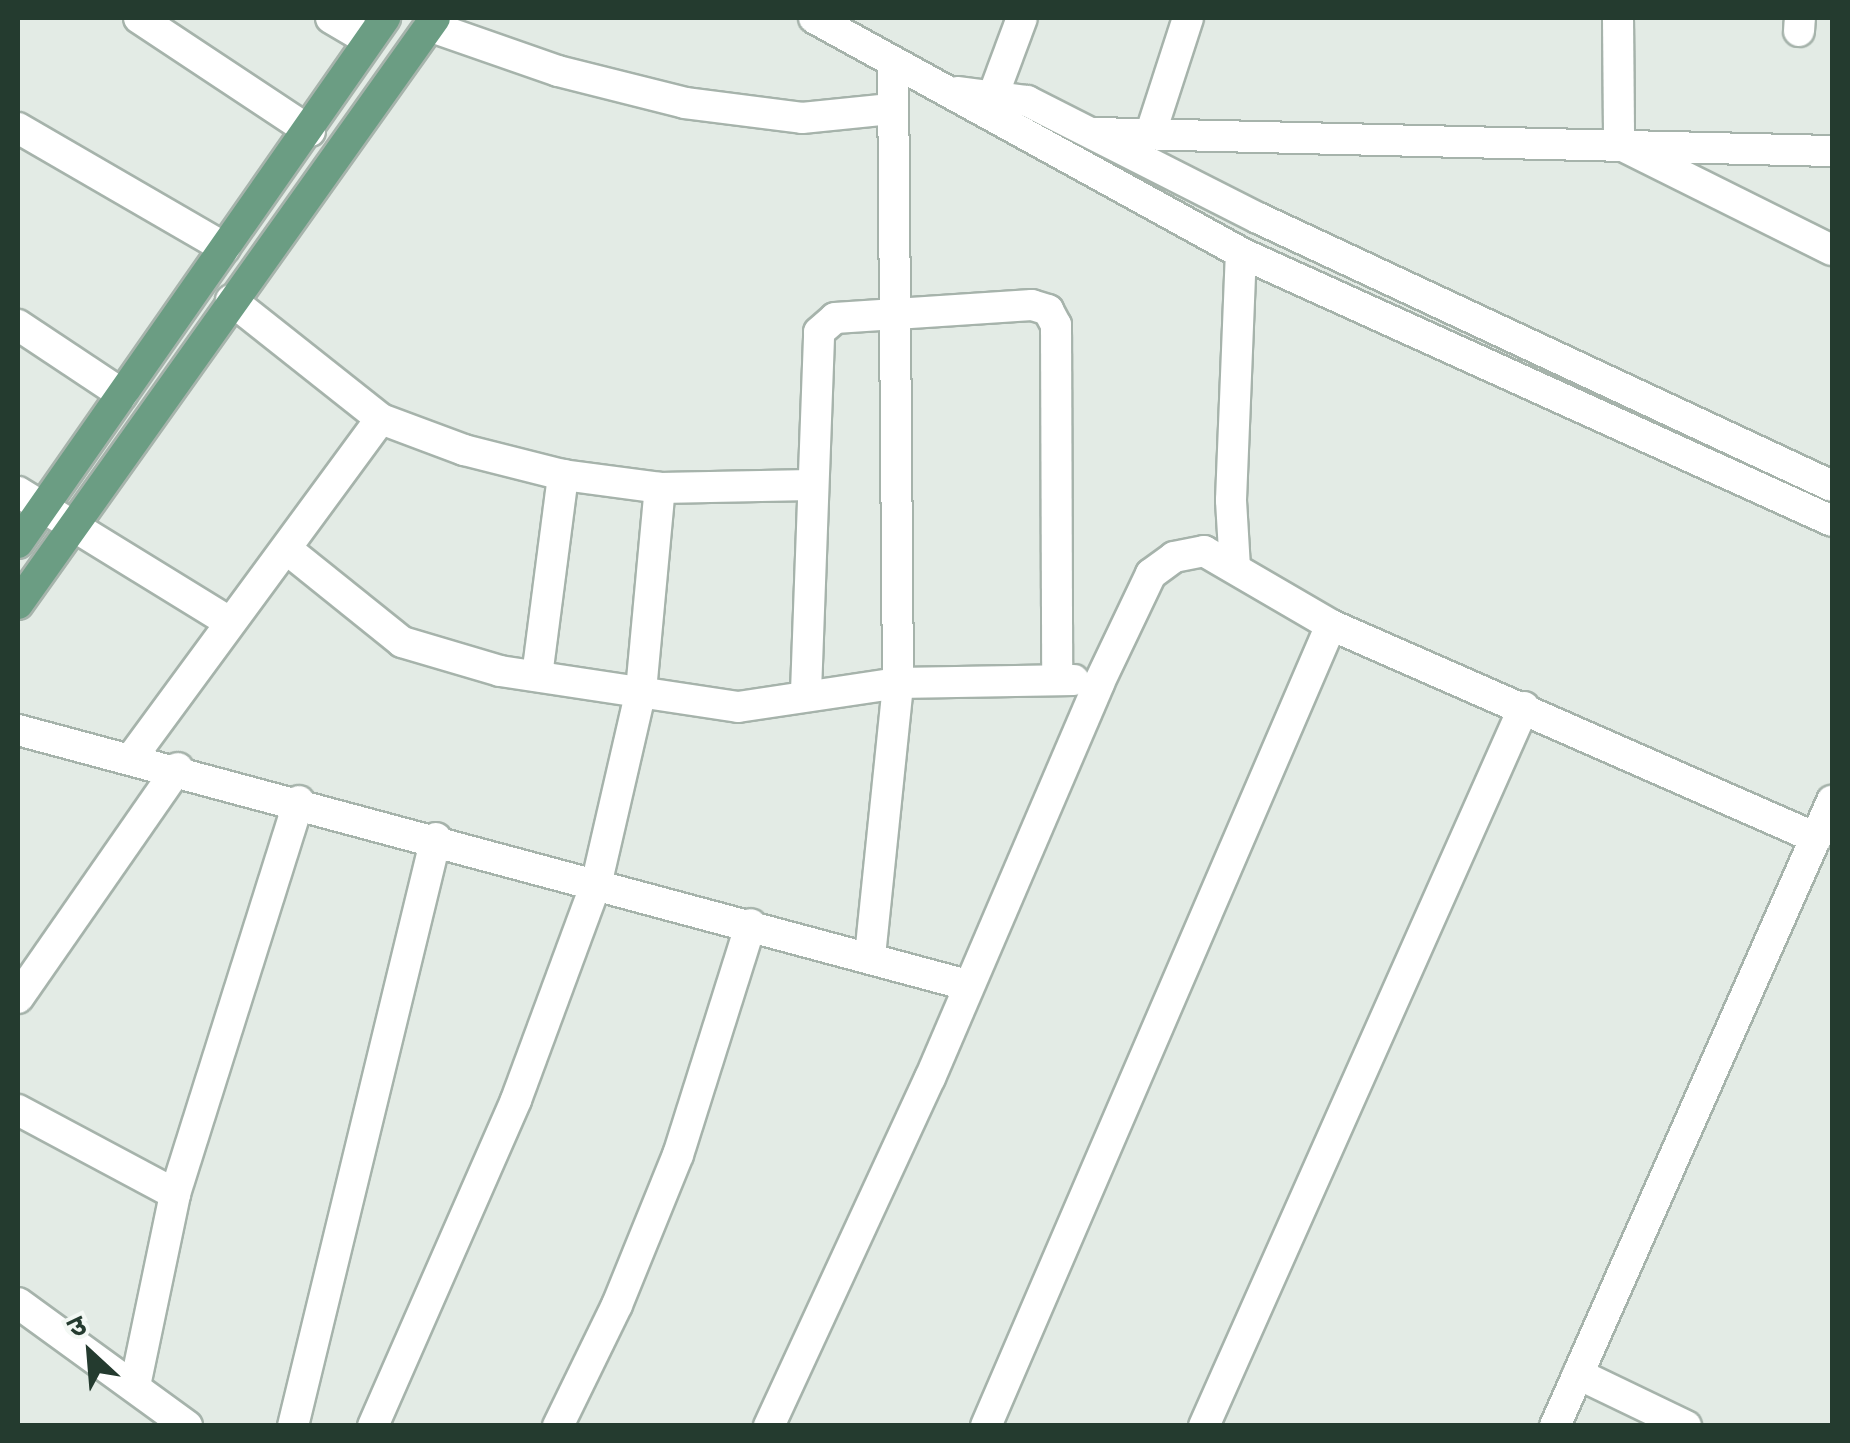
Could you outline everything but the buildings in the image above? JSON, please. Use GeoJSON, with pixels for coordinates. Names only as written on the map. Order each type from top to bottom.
{"type":"FeatureCollection","features":[{"type":"Feature","properties":{"kind":"main road"},"geometry":{"type":"LineString","coordinates":[[18,604],[78,525],[230,300],[432,22]]}},
{"type":"Feature","properties":{"kind":"main road"},"geometry":{"type":"LineString","coordinates":[[18,543],[31,499],[122,394],[310,131],[376,29]]}},
{"type":"Feature","properties":{"kind":"street"},"geometry":{"type":"LineString","coordinates":[[139,18],[310,131]]}},
{"type":"Feature","properties":{"kind":"street"},"geometry":{"type":"LineString","coordinates":[[331,18],[376,29]]}},
{"type":"Feature","properties":{"kind":"street"},"geometry":{"type":"LineString","coordinates":[[814,18],[846,26],[893,67],[998,114],[1241,253],[1832,521]]}},
{"type":"Feature","properties":{"kind":"street"},"geometry":{"type":"LineString","coordinates":[[998,114],[1022,18]]}},
{"type":"Feature","properties":{"kind":"street"},"geometry":{"type":"LineString","coordinates":[[1151,132],[1188,18]]}},
{"type":"Feature","properties":{"kind":"street"},"geometry":{"type":"LineString","coordinates":[[1618,18],[1619,144]]}},
{"type":"Feature","properties":{"kind":"street"},"geometry":{"type":"LineString","coordinates":[[432,22],[558,71],[685,103],[802,118],[891,110]]}},
{"type":"Feature","properties":{"kind":"street"},"geometry":{"type":"LineString","coordinates":[[870,956],[898,683],[893,67]]}},
{"type":"Feature","properties":{"kind":"street"},"geometry":{"type":"LineString","coordinates":[[998,114],[1091,133],[1832,150]]}},
{"type":"Feature","properties":{"kind":"street"},"geometry":{"type":"LineString","coordinates":[[18,128],[226,248]]}},
{"type":"Feature","properties":{"kind":"street"},"geometry":{"type":"LineString","coordinates":[[1091,133],[1832,486]]}},
{"type":"Feature","properties":{"kind":"street"},"geometry":{"type":"LineString","coordinates":[[1619,144],[1832,250]]}},
{"type":"Feature","properties":{"kind":"street"},"geometry":{"type":"LineString","coordinates":[[1235,568],[1230,500],[1241,253]]}},
{"type":"Feature","properties":{"kind":"street"},"geometry":{"type":"LineString","coordinates":[[230,300],[380,419],[464,450],[563,475],[660,488],[811,485]]}},
{"type":"Feature","properties":{"kind":"street"},"geometry":{"type":"LineString","coordinates":[[806,692],[819,332],[834,318],[1032,304],[1048,310],[1056,325],[1057,679]]}},
{"type":"Feature","properties":{"kind":"street"},"geometry":{"type":"LineString","coordinates":[[18,326],[122,394]]}},
{"type":"Feature","properties":{"kind":"street"},"geometry":{"type":"LineString","coordinates":[[133,756],[230,622],[289,551],[380,419]]}},
{"type":"Feature","properties":{"kind":"street"},"geometry":{"type":"LineString","coordinates":[[537,676],[563,475]]}},
{"type":"Feature","properties":{"kind":"street"},"geometry":{"type":"LineString","coordinates":[[373,1426],[516,1100],[597,881],[641,691],[660,488]]}},
{"type":"Feature","properties":{"kind":"street"},"geometry":{"type":"LineString","coordinates":[[31,499],[230,622]]}},
{"type":"Feature","properties":{"kind":"street"},"geometry":{"type":"LineString","coordinates":[[289,551],[402,642],[430,655],[537,676],[738,707],[806,692],[898,683],[1057,679],[1099,682]]}},
{"type":"Feature","properties":{"kind":"street"},"geometry":{"type":"LineString","coordinates":[[769,1426],[1099,682],[1150,574],[1174,557],[1204,551],[1332,625],[1816,838]]}},
{"type":"Feature","properties":{"kind":"street"},"geometry":{"type":"LineString","coordinates":[[986,1426],[1332,625]]}},
{"type":"Feature","properties":{"kind":"street"},"geometry":{"type":"LineString","coordinates":[[1204,1426],[1524,707]]}},
{"type":"Feature","properties":{"kind":"street"},"geometry":{"type":"LineString","coordinates":[[18,730],[178,768],[967,985]]}},
{"type":"Feature","properties":{"kind":"street"},"geometry":{"type":"LineString","coordinates":[[18,998],[178,768]]}},
{"type":"Feature","properties":{"kind":"street"},"geometry":{"type":"LineString","coordinates":[[135,1386],[176,1194],[299,801]]}},
{"type":"Feature","properties":{"kind":"street"},"geometry":{"type":"LineString","coordinates":[[1556,1426],[1832,801]]}},
{"type":"Feature","properties":{"kind":"street"},"geometry":{"type":"LineString","coordinates":[[293,1426],[436,838]]}},
{"type":"Feature","properties":{"kind":"street"},"geometry":{"type":"LineString","coordinates":[[558,1426],[678,1156],[752,924]]}},
{"type":"Feature","properties":{"kind":"street"},"geometry":{"type":"LineString","coordinates":[[18,1110],[176,1194]]}},
{"type":"Feature","properties":{"kind":"street"},"geometry":{"type":"LineString","coordinates":[[18,1303],[187,1426]]}},
{"type":"Feature","properties":{"kind":"street"},"geometry":{"type":"LineString","coordinates":[[1578,1374],[1686,1426]]}}]}
